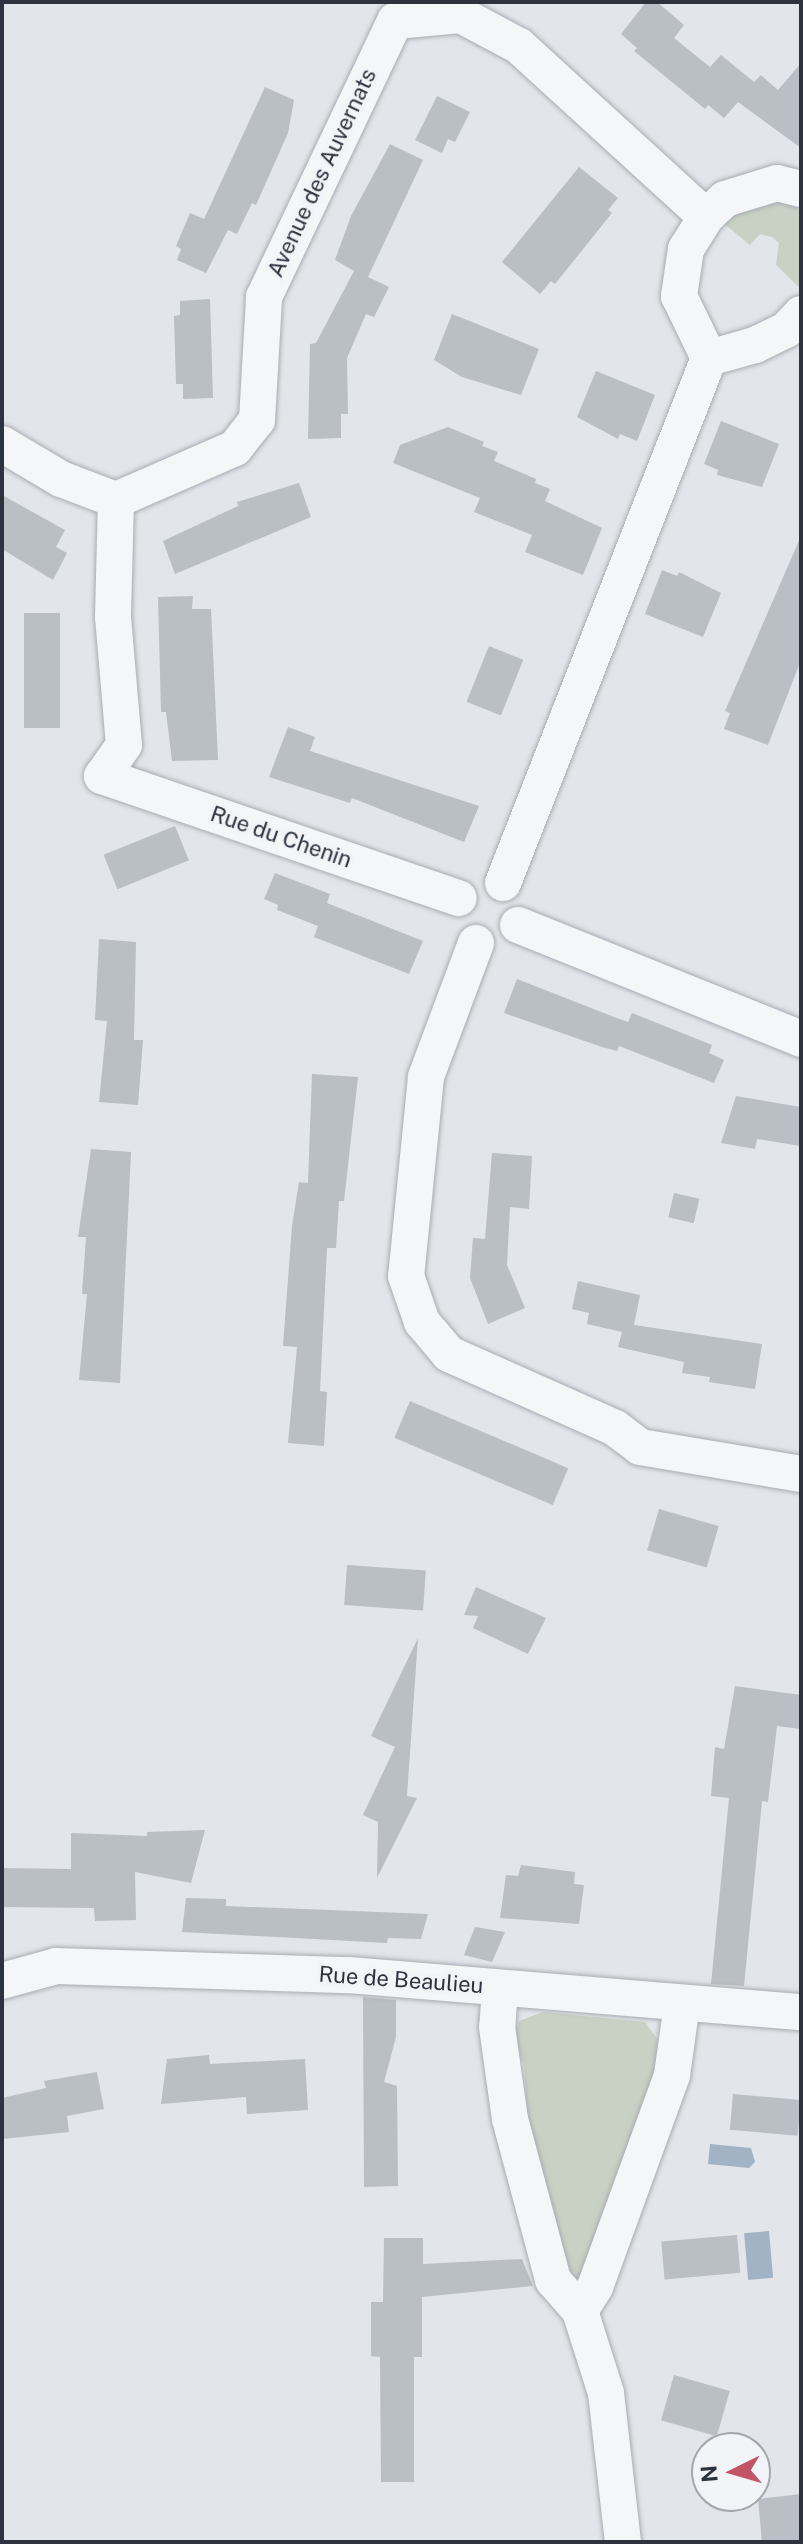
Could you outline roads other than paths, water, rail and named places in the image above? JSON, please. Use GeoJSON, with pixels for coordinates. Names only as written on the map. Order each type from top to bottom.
{"type":"FeatureCollection","features":[{"type":"Feature","properties":{"kind":"street","name":"Avenue des Auvernats"},"geometry":{"type":"LineString","coordinates":[[116,500],[235,448],[257,420],[264,297],[395,21],[461,15],[519,46],[706,217]]}},
{"type":"Feature","properties":{"kind":"street"},"geometry":{"type":"LineString","coordinates":[[503,883],[709,358],[679,296],[686,249],[706,217],[725,199],[746,190],[777,183],[801,189]]}},
{"type":"Feature","properties":{"kind":"street"},"geometry":{"type":"LineString","coordinates":[[709,358],[755,345],[786,330],[801,314]]}},
{"type":"Feature","properties":{"kind":"street"},"geometry":{"type":"LineString","coordinates":[[2,444],[61,479],[116,500]]}},
{"type":"Feature","properties":{"kind":"street","name":"Rue du Chenin"},"geometry":{"type":"LineString","coordinates":[[116,500],[113,617],[124,745],[102,776],[459,898]]}},
{"type":"Feature","properties":{"kind":"street"},"geometry":{"type":"LineString","coordinates":[[483,880],[503,883],[518,898],[518,925],[498,944],[476,943],[460,928],[459,898],[483,880]]}},
{"type":"Feature","properties":{"kind":"street"},"geometry":{"type":"LineString","coordinates":[[518,925],[801,1039]]}},
{"type":"Feature","properties":{"kind":"street"},"geometry":{"type":"LineString","coordinates":[[476,943],[426,1077],[406,1276],[422,1322],[449,1354],[615,1428],[640,1447],[801,1474]]}},
{"type":"Feature","properties":{"kind":"street","name":"Rue de Beaulieu"},"geometry":{"type":"LineString","coordinates":[[2,1981],[56,1966],[349,1975],[801,2012]]}},
{"type":"Feature","properties":{"kind":"street"},"geometry":{"type":"LineString","coordinates":[[500,1988],[497,2027],[510,2119],[553,2280],[580,2311],[606,2393],[623,2542]]}},
{"type":"Feature","properties":{"kind":"street"},"geometry":{"type":"LineString","coordinates":[[580,2311],[595,2287],[672,2075],[682,2004]]}},
{"type":"Feature","properties":{"kind":"water"},"geometry":{"type":"Polygon","coordinates":[[[710,2144],[751,2148],[755,2162],[749,2168],[708,2164],[710,2144]]]}},
{"type":"Feature","properties":{"kind":"water"},"geometry":{"type":"Polygon","coordinates":[[[769,2231],[773,2278],[748,2280],[744,2233],[769,2231]]]}}]}
